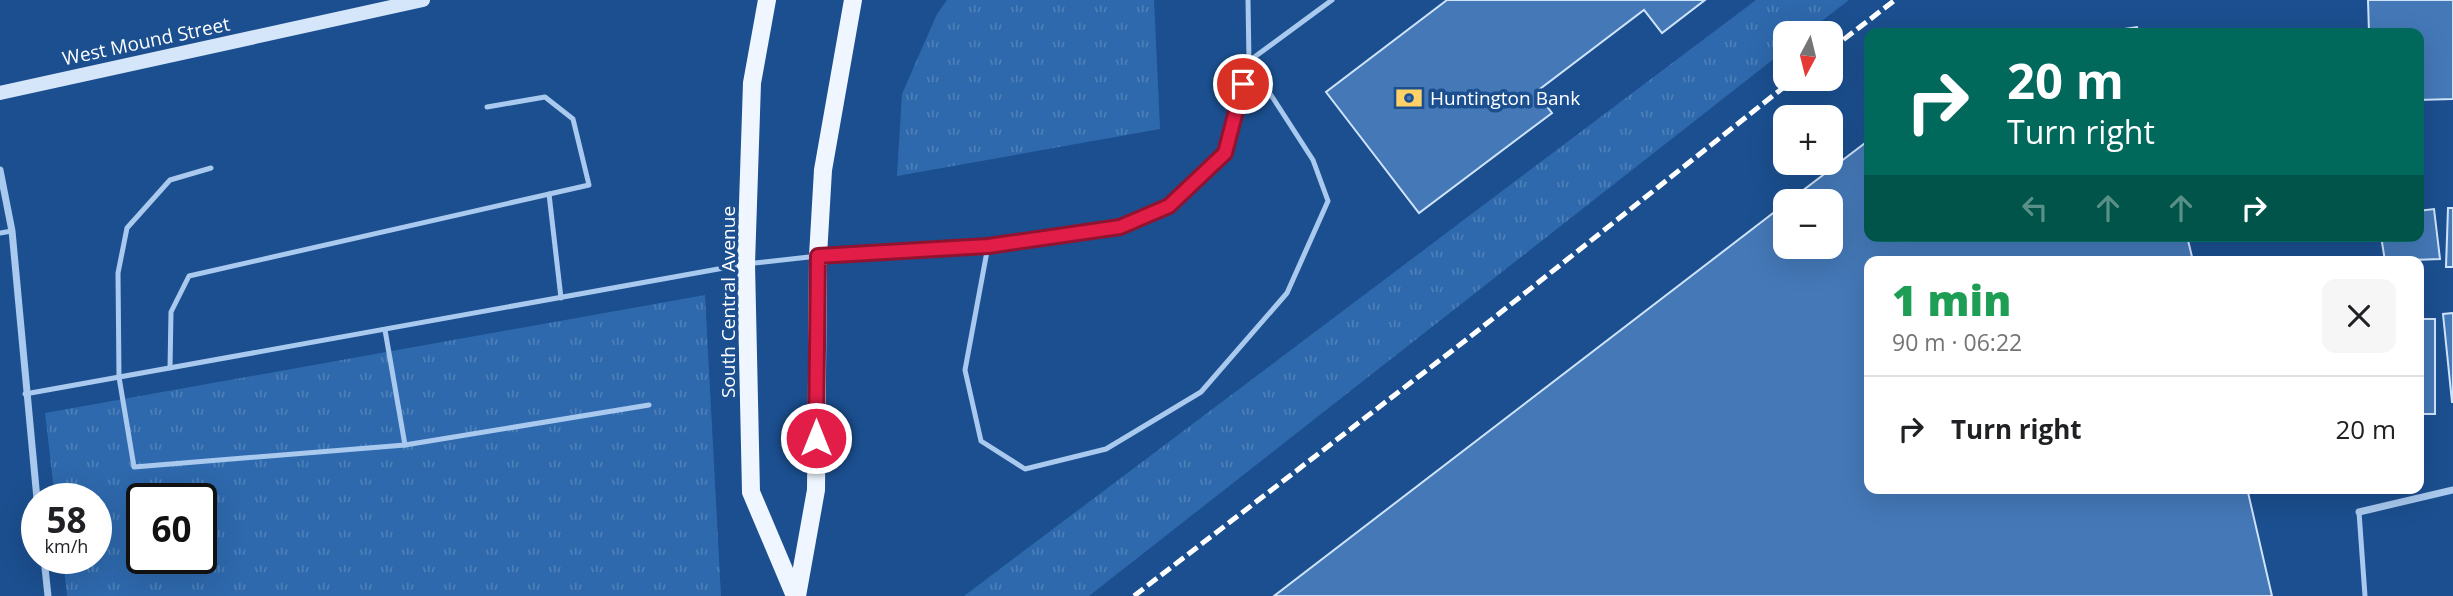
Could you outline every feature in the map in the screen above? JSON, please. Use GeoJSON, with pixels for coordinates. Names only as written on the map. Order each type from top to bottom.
{"type":"FeatureCollection","features":[{"type":"Feature","properties":{"kind":"main road","name":"West Mound Street"},"geometry":{"type":"LineString","coordinates":[[0,93],[424,0]]}},
{"type":"Feature","properties":{"kind":"main road","name":"South Central Avenue"},"geometry":{"type":"LineString","coordinates":[[767,0],[752,83],[746,264],[751,492],[796,596]]}},
{"type":"Feature","properties":{"kind":"main road","name":"South Central Avenue"},"geometry":{"type":"LineString","coordinates":[[796,596],[816,490],[818,256],[823,170],[853,0]]}},
{"type":"Feature","properties":{"kind":"street"},"geometry":{"type":"LineString","coordinates":[[0,170],[12,231],[35,483]]}},
{"type":"Feature","properties":{"kind":"street"},"geometry":{"type":"LineString","coordinates":[[2359,512],[2453,490]]}},
{"type":"Feature","properties":{"kind":"street"},"geometry":{"type":"LineString","coordinates":[[46,574],[48,596]]}},
{"type":"Feature","properties":{"kind":"lane"},"geometry":{"type":"LineString","coordinates":[[25,394],[746,264],[818,256],[988,246],[1120,227],[1169,206],[1225,153],[1249,61],[1248,0]]}},
{"type":"Feature","properties":{"kind":"lane"},"geometry":{"type":"LineString","coordinates":[[1249,61],[1332,0]]}},
{"type":"Feature","properties":{"kind":"lane"},"geometry":{"type":"LineString","coordinates":[[988,246],[965,370],[981,441],[1025,469],[1107,449],[1201,392],[1287,293],[1328,201],[1313,160],[1249,61]]}},
{"type":"Feature","properties":{"kind":"lane"},"geometry":{"type":"LineString","coordinates":[[170,368],[171,312],[189,276],[589,185],[573,119],[545,97],[487,107]]}},
{"type":"Feature","properties":{"kind":"lane"},"geometry":{"type":"LineString","coordinates":[[211,168],[170,180],[127,228],[118,273],[119,377],[134,467],[405,445],[649,405]]}},
{"type":"Feature","properties":{"kind":"lane"},"geometry":{"type":"LineString","coordinates":[[549,194],[561,298]]}},
{"type":"Feature","properties":{"kind":"lane"},"geometry":{"type":"LineString","coordinates":[[0,233],[12,231]]}},
{"type":"Feature","properties":{"kind":"lane"},"geometry":{"type":"LineString","coordinates":[[385,330],[405,445]]}},
{"type":"Feature","properties":{"kind":"lane"},"geometry":{"type":"LineString","coordinates":[[2359,512],[2365,596]]}},
{"type":"Feature","properties":{"kind":"green space"},"geometry":{"type":"Polygon","coordinates":[[[947,0],[1154,0],[1160,129],[897,176],[902,94],[937,14],[947,0]]]}},
{"type":"Feature","properties":{"kind":"green space"},"geometry":{"type":"Polygon","coordinates":[[[1756,0],[1849,0],[1822,21],[1773,21],[1773,59],[1089,596],[964,596],[1756,0]]]}},
{"type":"Feature","properties":{"kind":"green space"},"geometry":{"type":"Polygon","coordinates":[[[705,295],[721,596],[67,596],[65,574],[112,574],[112,483],[53,483],[45,413],[705,295]]]}},
{"type":"Feature","properties":{"kind":"building"},"geometry":{"type":"Polygon","coordinates":[[[1447,0],[1705,0],[1662,33],[1644,10],[1536,92],[1552,113],[1419,213],[1326,92],[1447,0]]]}},
{"type":"Feature","properties":{"kind":"building"},"geometry":{"type":"Polygon","coordinates":[[[2368,0],[2453,0],[2453,99],[2424,100],[2424,28],[2369,28],[2368,0]]]}},
{"type":"Feature","properties":{"kind":"building"},"geometry":{"type":"Polygon","coordinates":[[[1864,144],[1864,242],[2188,242],[2192,256],[1864,256],[1864,494],[2248,494],[2272,596],[1274,596],[1773,213],[1773,259],[1843,259],[1843,189],[1805,189],[1823,175],[1843,175],[1843,160],[1864,144]]]}},
{"type":"Feature","properties":{"kind":"building"},"geometry":{"type":"Polygon","coordinates":[[[2448,208],[2453,208],[2453,267],[2446,267],[2448,208]]]}},
{"type":"Feature","properties":{"kind":"building"},"geometry":{"type":"Polygon","coordinates":[[[2434,209],[2440,259],[2424,260],[2424,256],[2384,256],[2382,242],[2424,242],[2424,210],[2434,209]]]}},
{"type":"Feature","properties":{"kind":"building"},"geometry":{"type":"Polygon","coordinates":[[[2453,313],[2453,402],[2452,402],[2443,314],[2453,313]]]}},
{"type":"Feature","properties":{"kind":"building"},"geometry":{"type":"Polygon","coordinates":[[[2424,319],[2435,319],[2435,414],[2424,414],[2424,319]]]}},
{"type":"Feature","properties":{"kind":"railway"},"geometry":{"type":"LineString","coordinates":[[1843,40],[1895,0]]}},
{"type":"Feature","properties":{"kind":"railway"},"geometry":{"type":"LineString","coordinates":[[1134,596],[1466,340],[1779,91]]}},
{"type":"Feature","properties":{"kind":"place","name":"Huntington Bank"},"geometry":{"type":"Point","coordinates":[1409,98]}},
{"type":"Feature","properties":{"kind":"route"},"geometry":{"type":"LineString","coordinates":[[816,438],[818,256],[988,246],[1120,227],[1169,206],[1225,153],[1243,84]]}}]}
